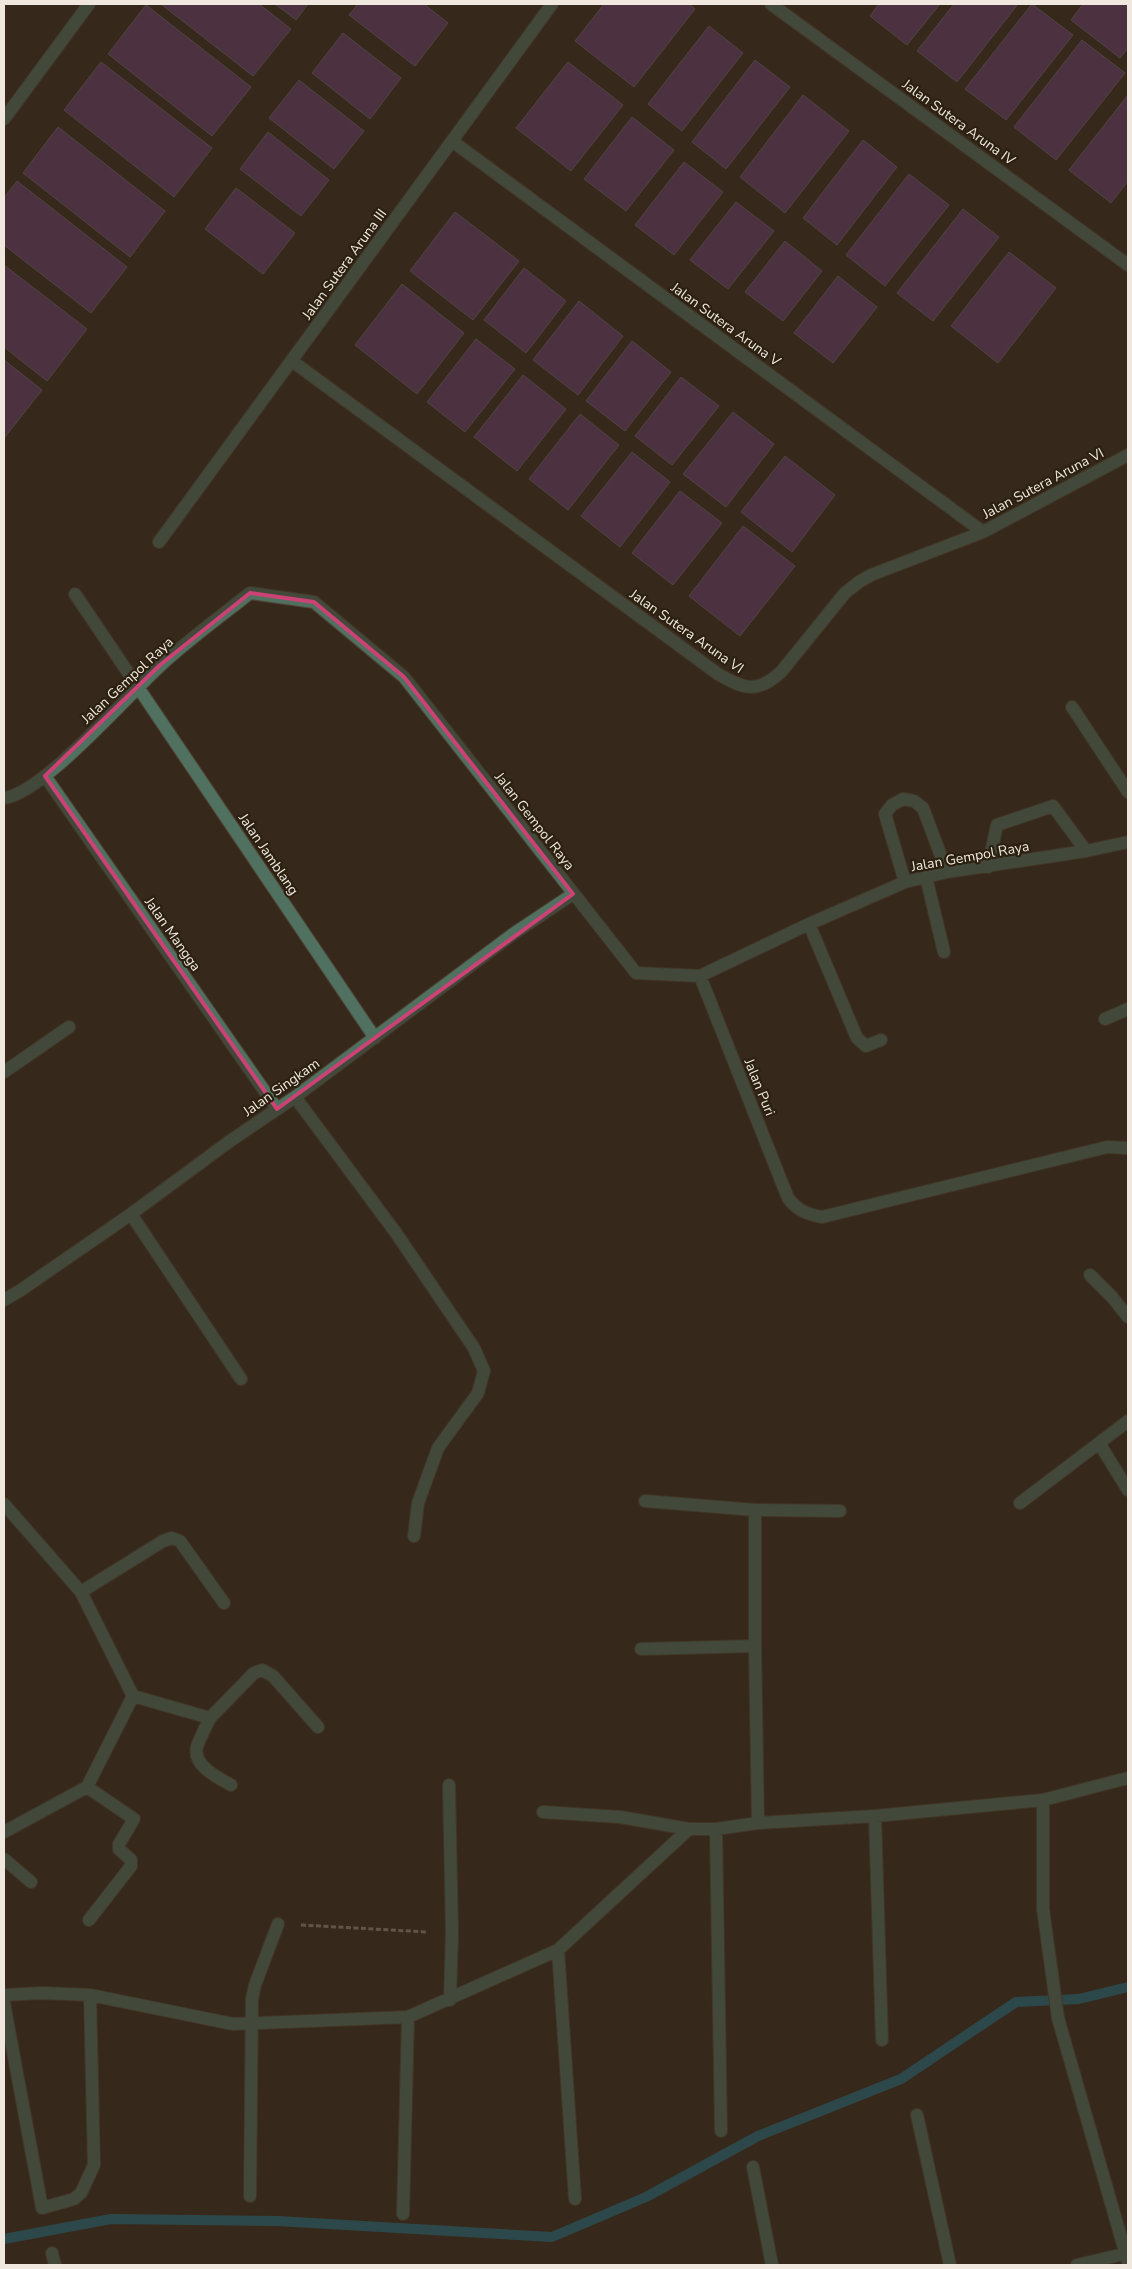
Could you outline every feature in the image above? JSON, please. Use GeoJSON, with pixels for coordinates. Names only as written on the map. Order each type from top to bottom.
{"type":"FeatureCollection","features":[{"type":"Feature","properties":{"kind":"street"},"geometry":{"type":"LineString","coordinates":[[4,119],[89,4]]}},
{"type":"Feature","properties":{"kind":"street","name":"Jalan Sutera Aruna III"},"geometry":{"type":"LineString","coordinates":[[159,542],[552,4]]}},
{"type":"Feature","properties":{"kind":"street","name":"Jalan Sutera Aruna IV"},"geometry":{"type":"LineString","coordinates":[[771,4],[1128,265]]}},
{"type":"Feature","properties":{"kind":"street","name":"Jalan Sutera Aruna V"},"geometry":{"type":"LineString","coordinates":[[452,141],[983,532]]}},
{"type":"Feature","properties":{"kind":"street","name":"Jalan Sutera Aruna VI"},"geometry":{"type":"LineString","coordinates":[[292,361],[718,674],[740,686],[754,688],[770,682],[781,672],[845,594],[859,582],[872,575],[983,532],[1128,455]]}},
{"type":"Feature","properties":{"kind":"street","name":"Jalan Gempol Raya"},"geometry":{"type":"LineString","coordinates":[[4,798],[13,797],[45,776],[104,722],[160,666],[250,593],[314,602],[404,677],[636,973],[700,976],[809,924],[905,882],[947,872],[1128,844]]}},
{"type":"Feature","properties":{"kind":"street","name":"Jalan Jamblang"},"geometry":{"type":"LineString","coordinates":[[75,594],[375,1038]]}},
{"type":"Feature","properties":{"kind":"street"},"geometry":{"type":"LineString","coordinates":[[1072,707],[1128,792]]}},
{"type":"Feature","properties":{"kind":"street","name":"Jalan Mangga"},"geometry":{"type":"LineString","coordinates":[[45,776],[277,1109]]}},
{"type":"Feature","properties":{"kind":"street"},"geometry":{"type":"LineString","coordinates":[[905,882],[886,814],[892,805],[903,799],[914,801],[923,808],[947,872]]}},
{"type":"Feature","properties":{"kind":"street"},"geometry":{"type":"LineString","coordinates":[[988,867],[996,826],[1053,806],[1086,851]]}},
{"type":"Feature","properties":{"kind":"street"},"geometry":{"type":"LineString","coordinates":[[926,877],[944,952]]}},
{"type":"Feature","properties":{"kind":"street","name":"Jalan Singkam"},"geometry":{"type":"LineString","coordinates":[[4,1300],[131,1214],[230,1141],[296,1097],[513,934],[573,894]]}},
{"type":"Feature","properties":{"kind":"street"},"geometry":{"type":"LineString","coordinates":[[809,924],[856,1038],[866,1046],[882,1040]]}},
{"type":"Feature","properties":{"kind":"street","name":"Jalan Puri"},"geometry":{"type":"LineString","coordinates":[[700,976],[788,1198],[796,1208],[807,1214],[822,1217],[1107,1147],[1128,1148]]}},
{"type":"Feature","properties":{"kind":"street"},"geometry":{"type":"LineString","coordinates":[[1105,1019],[1128,1009]]}},
{"type":"Feature","properties":{"kind":"street"},"geometry":{"type":"LineString","coordinates":[[4,1072],[69,1027]]}},
{"type":"Feature","properties":{"kind":"street"},"geometry":{"type":"LineString","coordinates":[[296,1097],[407,1250],[474,1348],[484,1371],[478,1393],[438,1448],[418,1503],[414,1536]]}},
{"type":"Feature","properties":{"kind":"street"},"geometry":{"type":"LineString","coordinates":[[131,1214],[241,1379]]}},
{"type":"Feature","properties":{"kind":"street"},"geometry":{"type":"LineString","coordinates":[[1090,1275],[1112,1297],[1128,1317]]}},
{"type":"Feature","properties":{"kind":"street"},"geometry":{"type":"LineString","coordinates":[[1020,1503],[1128,1421]]}},
{"type":"Feature","properties":{"kind":"street"},"geometry":{"type":"LineString","coordinates":[[1099,1443],[1128,1490]]}},
{"type":"Feature","properties":{"kind":"street"},"geometry":{"type":"LineString","coordinates":[[644,1501],[755,1510],[840,1511]]}},
{"type":"Feature","properties":{"kind":"street"},"geometry":{"type":"LineString","coordinates":[[4,1504],[81,1592],[133,1696],[210,1718]]}},
{"type":"Feature","properties":{"kind":"street"},"geometry":{"type":"LineString","coordinates":[[755,1510],[754,1646],[758,1823]]}},
{"type":"Feature","properties":{"kind":"street"},"geometry":{"type":"LineString","coordinates":[[81,1592],[163,1540],[172,1538],[180,1542],[224,1603]]}},
{"type":"Feature","properties":{"kind":"street"},"geometry":{"type":"LineString","coordinates":[[641,1649],[754,1646]]}},
{"type":"Feature","properties":{"kind":"street"},"geometry":{"type":"LineString","coordinates":[[231,1785],[210,1773],[199,1760],[196,1749],[210,1718],[254,1673],[262,1670],[273,1676],[318,1727]]}},
{"type":"Feature","properties":{"kind":"street"},"geometry":{"type":"LineString","coordinates":[[4,1832],[87,1787],[133,1696]]}},
{"type":"Feature","properties":{"kind":"street"},"geometry":{"type":"LineString","coordinates":[[543,1812],[620,1817],[689,1828],[716,1829],[758,1823],[875,1816],[1043,1800],[1128,1778]]}},
{"type":"Feature","properties":{"kind":"street"},"geometry":{"type":"LineString","coordinates":[[449,1785],[452,1933],[450,2000]]}},
{"type":"Feature","properties":{"kind":"street"},"geometry":{"type":"LineString","coordinates":[[87,1787],[134,1819],[119,1844],[119,1849],[131,1860],[131,1866],[89,1920]]}},
{"type":"Feature","properties":{"kind":"street"},"geometry":{"type":"LineString","coordinates":[[1043,1800],[1043,1909],[1058,2018],[1128,2256],[1077,2265]]}},
{"type":"Feature","properties":{"kind":"street"},"geometry":{"type":"LineString","coordinates":[[875,1816],[882,2040]]}},
{"type":"Feature","properties":{"kind":"street"},"geometry":{"type":"LineString","coordinates":[[4,1995],[42,1993],[90,1995],[233,2024],[408,2017],[450,2000],[558,1950],[689,1828]]}},
{"type":"Feature","properties":{"kind":"street"},"geometry":{"type":"LineString","coordinates":[[716,1829],[721,2131]]}},
{"type":"Feature","properties":{"kind":"street"},"geometry":{"type":"LineString","coordinates":[[4,1859],[32,1882]]}},
{"type":"Feature","properties":{"kind":"street"},"geometry":{"type":"LineString","coordinates":[[250,2196],[252,1999],[255,1985],[278,1924]]}},
{"type":"Feature","properties":{"kind":"street"},"geometry":{"type":"LineString","coordinates":[[558,1950],[575,2199]]}},
{"type":"Feature","properties":{"kind":"street"},"geometry":{"type":"LineString","coordinates":[[4,2003],[42,2208],[74,2199],[81,2193],[94,2165],[90,1995]]}},
{"type":"Feature","properties":{"kind":"street"},"geometry":{"type":"LineString","coordinates":[[404,2214],[408,2017]]}},
{"type":"Feature","properties":{"kind":"street"},"geometry":{"type":"LineString","coordinates":[[917,2115],[950,2265]]}},
{"type":"Feature","properties":{"kind":"street"},"geometry":{"type":"LineString","coordinates":[[753,2167],[772,2265]]}},
{"type":"Feature","properties":{"kind":"path"},"geometry":{"type":"LineString","coordinates":[[278,1924],[452,1933]]}},
{"type":"Feature","properties":{"kind":"highlighted area"},"geometry":{"type":"Polygon","coordinates":[[[250,593],[314,602],[404,677],[573,894],[277,1109],[45,776],[160,665],[250,593]]]}},
{"type":"Feature","properties":{"kind":"building"},"geometry":{"type":"Polygon","coordinates":[[[161,4],[259,4],[291,29],[253,76],[161,4]]]}},
{"type":"Feature","properties":{"kind":"building"},"geometry":{"type":"Polygon","coordinates":[[[275,4],[308,4],[296,20],[275,4]]]}},
{"type":"Feature","properties":{"kind":"building"},"geometry":{"type":"Polygon","coordinates":[[[358,4],[424,4],[448,23],[415,66],[349,15],[358,4]]]}},
{"type":"Feature","properties":{"kind":"building"},"geometry":{"type":"Polygon","coordinates":[[[604,4],[689,4],[695,9],[634,87],[575,41],[604,4]]]}},
{"type":"Feature","properties":{"kind":"building"},"geometry":{"type":"Polygon","coordinates":[[[879,4],[940,4],[907,45],[870,16],[879,4]]]}},
{"type":"Feature","properties":{"kind":"building"},"geometry":{"type":"Polygon","coordinates":[[[954,4],[1018,4],[957,82],[917,51],[954,4]]]}},
{"type":"Feature","properties":{"kind":"building"},"geometry":{"type":"Polygon","coordinates":[[[1032,4],[1073,35],[1006,120],[965,89],[1032,4]]]}},
{"type":"Feature","properties":{"kind":"building"},"geometry":{"type":"Polygon","coordinates":[[[1083,4],[1128,4],[1128,48],[1120,58],[1071,20],[1083,4]]]}},
{"type":"Feature","properties":{"kind":"building"},"geometry":{"type":"Polygon","coordinates":[[[146,5],[251,87],[212,136],[108,54],[146,5]]]}},
{"type":"Feature","properties":{"kind":"building"},"geometry":{"type":"Polygon","coordinates":[[[709,26],[743,53],[682,131],[648,104],[709,26]]]}},
{"type":"Feature","properties":{"kind":"building"},"geometry":{"type":"Polygon","coordinates":[[[343,33],[401,78],[370,119],[312,73],[343,33]]]}},
{"type":"Feature","properties":{"kind":"building"},"geometry":{"type":"Polygon","coordinates":[[[1082,40],[1125,73],[1056,160],[1014,127],[1082,40]]]}},
{"type":"Feature","properties":{"kind":"building"},"geometry":{"type":"Polygon","coordinates":[[[755,60],[790,87],[726,169],[692,142],[755,60]]]}},
{"type":"Feature","properties":{"kind":"building"},"geometry":{"type":"Polygon","coordinates":[[[101,62],[212,148],[174,197],[64,110],[101,62]]]}},
{"type":"Feature","properties":{"kind":"building"},"geometry":{"type":"Polygon","coordinates":[[[568,62],[623,105],[571,171],[516,128],[568,62]]]}},
{"type":"Feature","properties":{"kind":"building"},"geometry":{"type":"Polygon","coordinates":[[[299,80],[364,131],[334,169],[269,118],[299,80]]]}},
{"type":"Feature","properties":{"kind":"building"},"geometry":{"type":"Polygon","coordinates":[[[803,95],[849,131],[785,213],[740,177],[803,95]]]}},
{"type":"Feature","properties":{"kind":"building"},"geometry":{"type":"Polygon","coordinates":[[[1128,95],[1128,181],[1111,203],[1069,170],[1128,95]]]}},
{"type":"Feature","properties":{"kind":"building"},"geometry":{"type":"Polygon","coordinates":[[[632,117],[674,150],[626,211],[584,179],[632,117]]]}},
{"type":"Feature","properties":{"kind":"building"},"geometry":{"type":"Polygon","coordinates":[[[58,127],[165,211],[130,257],[23,173],[58,127]]]}},
{"type":"Feature","properties":{"kind":"building"},"geometry":{"type":"Polygon","coordinates":[[[268,132],[329,180],[301,216],[240,169],[268,132]]]}},
{"type":"Feature","properties":{"kind":"building"},"geometry":{"type":"Polygon","coordinates":[[[863,140],[897,167],[837,245],[803,218],[863,140]]]}},
{"type":"Feature","properties":{"kind":"building"},"geometry":{"type":"Polygon","coordinates":[[[684,162],[723,192],[674,255],[635,225],[684,162]]]}},
{"type":"Feature","properties":{"kind":"building"},"geometry":{"type":"Polygon","coordinates":[[[909,174],[949,205],[885,286],[846,255],[909,174]]]}},
{"type":"Feature","properties":{"kind":"building"},"geometry":{"type":"Polygon","coordinates":[[[17,181],[127,267],[91,313],[4,245],[4,198],[17,181]]]}},
{"type":"Feature","properties":{"kind":"building"},"geometry":{"type":"Polygon","coordinates":[[[236,188],[295,233],[263,274],[205,229],[236,188]]]}},
{"type":"Feature","properties":{"kind":"building"},"geometry":{"type":"Polygon","coordinates":[[[736,202],[774,231],[728,289],[690,260],[736,202]]]}},
{"type":"Feature","properties":{"kind":"building"},"geometry":{"type":"Polygon","coordinates":[[[963,209],[999,237],[933,321],[897,293],[963,209]]]}},
{"type":"Feature","properties":{"kind":"building"},"geometry":{"type":"Polygon","coordinates":[[[455,212],[519,261],[473,320],[410,271],[455,212]]]}},
{"type":"Feature","properties":{"kind":"building"},"geometry":{"type":"Polygon","coordinates":[[[785,241],[822,271],[783,321],[745,292],[785,241]]]}},
{"type":"Feature","properties":{"kind":"building"},"geometry":{"type":"Polygon","coordinates":[[[1009,252],[1056,288],[998,363],[951,326],[1009,252]]]}},
{"type":"Feature","properties":{"kind":"building"},"geometry":{"type":"Polygon","coordinates":[[[4,265],[87,329],[47,381],[4,347],[4,265]]]}},
{"type":"Feature","properties":{"kind":"building"},"geometry":{"type":"Polygon","coordinates":[[[524,268],[566,301],[526,353],[484,320],[524,268]]]}},
{"type":"Feature","properties":{"kind":"building"},"geometry":{"type":"Polygon","coordinates":[[[838,276],[877,307],[833,363],[794,333],[838,276]]]}},
{"type":"Feature","properties":{"kind":"building"},"geometry":{"type":"Polygon","coordinates":[[[402,284],[464,333],[417,394],[355,345],[402,284]]]}},
{"type":"Feature","properties":{"kind":"building"},"geometry":{"type":"Polygon","coordinates":[[[579,301],[623,336],[578,395],[533,360],[579,301]]]}},
{"type":"Feature","properties":{"kind":"building"},"geometry":{"type":"Polygon","coordinates":[[[476,339],[515,369],[465,432],[427,402],[476,339]]]}},
{"type":"Feature","properties":{"kind":"building"},"geometry":{"type":"Polygon","coordinates":[[[632,341],[671,372],[625,431],[586,401],[632,341]]]}},
{"type":"Feature","properties":{"kind":"building"},"geometry":{"type":"Polygon","coordinates":[[[4,360],[42,390],[5,437],[4,436],[4,360]]]}},
{"type":"Feature","properties":{"kind":"building"},"geometry":{"type":"Polygon","coordinates":[[[523,375],[566,409],[517,471],[474,437],[523,375]]]}},
{"type":"Feature","properties":{"kind":"building"},"geometry":{"type":"Polygon","coordinates":[[[681,377],[719,406],[672,465],[635,436],[681,377]]]}},
{"type":"Feature","properties":{"kind":"building"},"geometry":{"type":"Polygon","coordinates":[[[733,412],[774,444],[726,507],[683,474],[733,412]]]}},
{"type":"Feature","properties":{"kind":"building"},"geometry":{"type":"Polygon","coordinates":[[[580,414],[619,445],[568,510],[529,479],[580,414]]]}},
{"type":"Feature","properties":{"kind":"building"},"geometry":{"type":"Polygon","coordinates":[[[632,452],[670,482],[620,547],[581,516],[632,452]]]}},
{"type":"Feature","properties":{"kind":"building"},"geometry":{"type":"Polygon","coordinates":[[[785,456],[835,495],[792,552],[741,512],[785,456]]]}},
{"type":"Feature","properties":{"kind":"building"},"geometry":{"type":"Polygon","coordinates":[[[680,491],[722,523],[673,585],[632,553],[680,491]]]}},
{"type":"Feature","properties":{"kind":"building"},"geometry":{"type":"Polygon","coordinates":[[[743,526],[795,566],[740,636],[689,596],[743,526]]]}},
{"type":"Feature","properties":{"kind":"waterway"},"geometry":{"type":"LineString","coordinates":[[4,2239],[111,2219],[277,2221],[552,2237],[646,2197],[758,2136],[901,2079],[1016,2002],[1079,1999],[1128,1987]]}}]}
